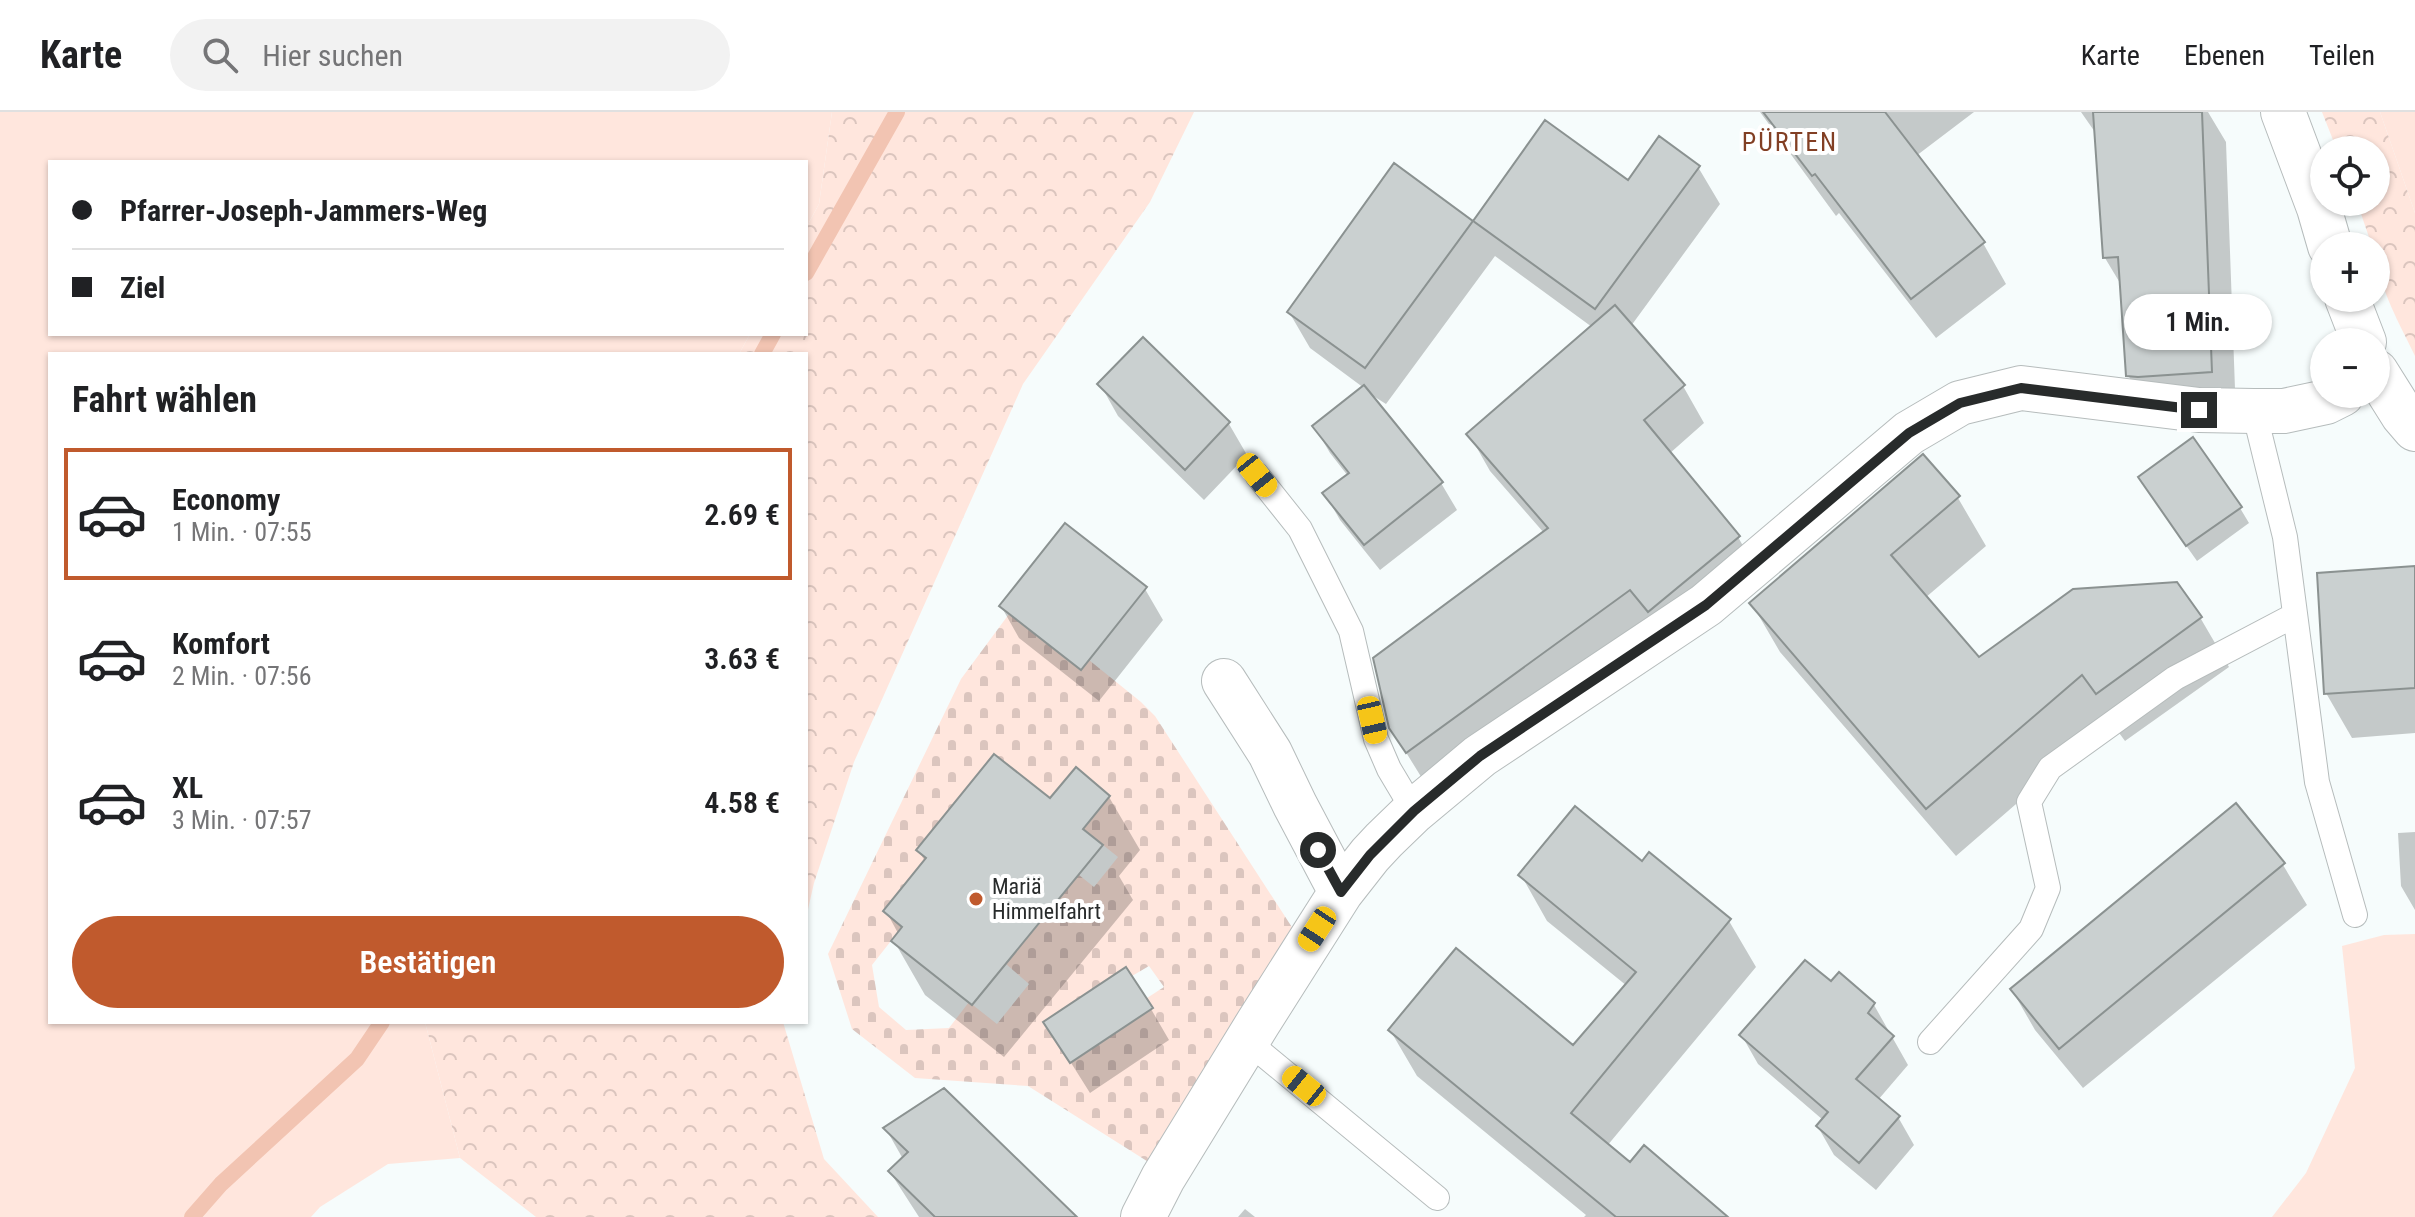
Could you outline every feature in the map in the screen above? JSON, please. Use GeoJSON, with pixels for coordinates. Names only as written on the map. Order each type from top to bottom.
{"type":"FeatureCollection","features":[{"type":"Feature","properties":{"kind":"street"},"geometry":{"type":"LineString","coordinates":[[2283,112],[2326,232]]}},
{"type":"Feature","properties":{"kind":"street"},"geometry":{"type":"LineString","coordinates":[[1143,1217],[1163,1178],[1247,1041],[1341,892],[1370,855],[1414,811],[1480,756],[1706,605],[1909,433],[1960,403],[2021,388],[2199,410],[2284,411],[2310,405]]}},
{"type":"Feature","properties":{"kind":"street"},"geometry":{"type":"LineString","coordinates":[[2390,399],[2415,429]]}},
{"type":"Feature","properties":{"kind":"street"},"geometry":{"type":"LineString","coordinates":[[1224,681],[1270,753],[1341,892]]}},
{"type":"Feature","properties":{"kind":"lane"},"geometry":{"type":"LineString","coordinates":[[2254,411],[2285,537],[2317,782],[2355,915]]}},
{"type":"Feature","properties":{"kind":"lane"},"geometry":{"type":"LineString","coordinates":[[1257,475],[1300,529],[1351,631],[1376,739],[1389,769],[1414,811]]}},
{"type":"Feature","properties":{"kind":"lane"},"geometry":{"type":"LineString","coordinates":[[1930,1042],[2031,929],[2048,888],[2029,802],[2050,768],[2175,678],[2295,615]]}},
{"type":"Feature","properties":{"kind":"lane"},"geometry":{"type":"LineString","coordinates":[[1247,1041],[1437,1198]]}},
{"type":"Feature","properties":{"kind":"green space"},"geometry":{"type":"Polygon","coordinates":[[[0,112],[832,112],[819,204],[808,224],[808,160],[48,160],[48,336],[749,336],[740,352],[48,352],[48,1024],[426,1024],[460,1158],[388,1164],[320,1207],[311,1217],[0,1217],[0,112]]]}},
{"type":"Feature","properties":{"kind":"green space"},"geometry":{"type":"Polygon","coordinates":[[[832,112],[1194,112],[1150,202],[1023,384],[854,762],[808,909],[808,352],[740,352],[749,336],[808,336],[808,224],[819,204],[832,112]]]}},
{"type":"Feature","properties":{"kind":"green space"},"geometry":{"type":"Polygon","coordinates":[[[2322,112],[2380,112],[2388,136],[2331,136],[2322,112]]]}},
{"type":"Feature","properties":{"kind":"green space"},"geometry":{"type":"Polygon","coordinates":[[[2380,112],[2415,112],[2415,213],[2390,136],[2380,112]]]}},
{"type":"Feature","properties":{"kind":"green space"},"geometry":{"type":"Polygon","coordinates":[[[2390,141],[2415,213],[2415,356],[2390,302],[2390,232],[2367,232],[2362,216],[2390,216],[2390,141]]]}},
{"type":"Feature","properties":{"kind":"green space"},"geometry":{"type":"Polygon","coordinates":[[[1009,614],[1081,670],[1089,660],[1155,716],[1297,935],[1150,1163],[1028,1086],[915,1078],[852,1029],[828,954],[961,679],[1009,614]],[[994,754],[916,850],[926,858],[883,911],[902,927],[872,965],[879,1007],[906,1030],[949,1028],[969,1002],[997,1024],[1029,984],[1006,964],[1079,875],[1094,887],[1118,857],[1083,829],[1110,795],[1076,767],[1050,798],[994,754]],[[1149,966],[1132,976],[1126,967],[1043,1022],[1070,1062],[1153,1008],[1147,998],[1164,987],[1149,966]]]}},
{"type":"Feature","properties":{"kind":"green space"},"geometry":{"type":"Polygon","coordinates":[[[2415,934],[2415,1217],[2272,1217],[2306,1173],[2355,1068],[2342,946],[2384,935],[2415,934]]]}},
{"type":"Feature","properties":{"kind":"green space"},"geometry":{"type":"Polygon","coordinates":[[[426,1024],[784,1024],[824,1159],[878,1217],[536,1217],[460,1158],[426,1024]]]}},
{"type":"Feature","properties":{"kind":"building"},"geometry":{"type":"Polygon","coordinates":[[[1763,112],[1885,112],[1985,242],[1911,299],[1763,112]]]}},
{"type":"Feature","properties":{"kind":"building"},"geometry":{"type":"Polygon","coordinates":[[[2093,112],[2202,112],[2212,372],[2126,376],[2118,257],[2103,258],[2093,112]]]}},
{"type":"Feature","properties":{"kind":"building"},"geometry":{"type":"Polygon","coordinates":[[[1545,120],[1628,180],[1659,136],[1700,166],[1595,309],[1473,221],[1545,120]]]}},
{"type":"Feature","properties":{"kind":"building"},"geometry":{"type":"Polygon","coordinates":[[[1394,163],[1473,221],[1365,368],[1287,312],[1394,163]]]}},
{"type":"Feature","properties":{"kind":"building"},"geometry":{"type":"Polygon","coordinates":[[[1615,305],[1685,385],[1644,420],[1740,536],[1648,612],[1630,590],[1406,753],[1389,728],[1373,658],[1548,528],[1466,434],[1615,305]]]}},
{"type":"Feature","properties":{"kind":"building"},"geometry":{"type":"Polygon","coordinates":[[[1143,337],[1230,422],[1185,470],[1097,384],[1143,337]]]}},
{"type":"Feature","properties":{"kind":"building"},"geometry":{"type":"Polygon","coordinates":[[[1364,385],[1443,482],[1364,545],[1322,493],[1349,473],[1312,426],[1364,385]]]}},
{"type":"Feature","properties":{"kind":"building"},"geometry":{"type":"Polygon","coordinates":[[[2193,437],[2242,507],[2186,546],[2138,477],[2193,437]]]}},
{"type":"Feature","properties":{"kind":"building"},"geometry":{"type":"Polygon","coordinates":[[[1923,454],[1960,496],[1891,555],[1979,657],[2073,589],[2177,582],[2202,617],[2096,694],[2082,675],[1926,809],[1749,603],[1923,454]]]}},
{"type":"Feature","properties":{"kind":"building"},"geometry":{"type":"Polygon","coordinates":[[[1065,523],[1147,587],[1081,670],[999,606],[1065,523]]]}},
{"type":"Feature","properties":{"kind":"building"},"geometry":{"type":"Polygon","coordinates":[[[2415,566],[2415,688],[2324,694],[2317,573],[2415,566]]]}},
{"type":"Feature","properties":{"kind":"building","name":"Mariä Himmelfahrt"},"geometry":{"type":"Polygon","coordinates":[[[994,754],[1050,798],[1076,767],[1110,796],[1083,829],[1103,845],[972,1005],[891,941],[902,927],[883,911],[926,858],[916,850],[994,754]]]}},
{"type":"Feature","properties":{"kind":"building"},"geometry":{"type":"Polygon","coordinates":[[[2236,803],[2285,863],[2059,1049],[2010,989],[2236,803]]]}},
{"type":"Feature","properties":{"kind":"building"},"geometry":{"type":"Polygon","coordinates":[[[1575,806],[1642,861],[1649,852],[1731,919],[1571,1113],[1630,1162],[1644,1145],[1728,1217],[1616,1217],[1388,1030],[1456,948],[1573,1045],[1636,972],[1518,875],[1575,806]]]}},
{"type":"Feature","properties":{"kind":"building"},"geometry":{"type":"Polygon","coordinates":[[[1805,960],[1831,981],[1839,972],[1875,1003],[1868,1013],[1894,1036],[1856,1079],[1900,1116],[1859,1163],[1816,1126],[1828,1112],[1739,1035],[1805,960]]]}},
{"type":"Feature","properties":{"kind":"building"},"geometry":{"type":"Polygon","coordinates":[[[1126,967],[1153,1008],[1070,1063],[1043,1022],[1126,967]]]}},
{"type":"Feature","properties":{"kind":"building"},"geometry":{"type":"Polygon","coordinates":[[[944,1088],[1077,1217],[935,1217],[888,1171],[908,1152],[883,1128],[944,1088]]]}},
{"type":"Feature","properties":{"kind":"waterway"},"geometry":{"type":"LineString","coordinates":[[808,269],[897,112]]}},
{"type":"Feature","properties":{"kind":"waterway"},"geometry":{"type":"LineString","coordinates":[[763,352],[772,336]]}},
{"type":"Feature","properties":{"kind":"waterway"},"geometry":{"type":"LineString","coordinates":[[192,1217],[221,1184],[357,1059],[381,1024]]}},
{"type":"Feature","properties":{"kind":"place","name":"Mariä Himmelfahrt"},"geometry":{"type":"Point","coordinates":[976,899]}},
{"type":"Feature","properties":{"kind":"district","name":"PÜRTEN"},"geometry":{"type":"Point","coordinates":[1790,142]}},
{"type":"Feature","properties":{"kind":"route"},"geometry":{"type":"LineString","coordinates":[[1318,850],[1341,892],[1370,855],[1414,811],[1480,756],[1706,605],[1909,433],[1960,403],[2021,388],[2199,410]]}}]}
